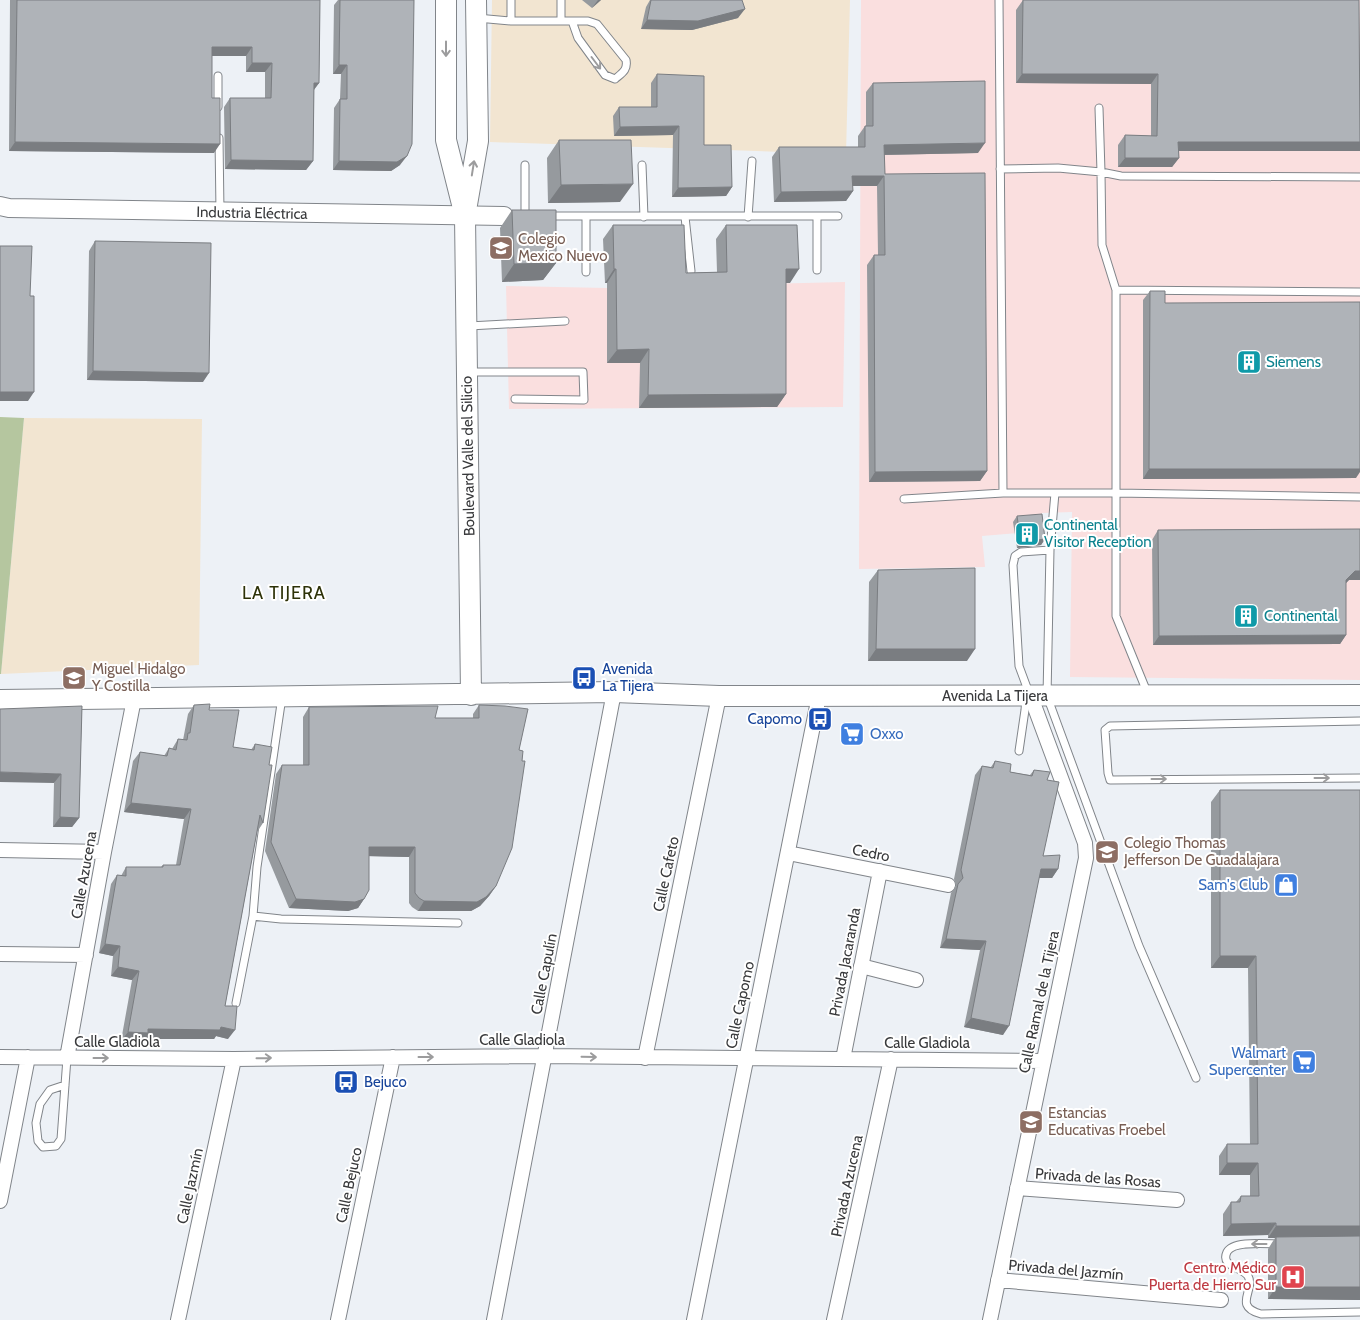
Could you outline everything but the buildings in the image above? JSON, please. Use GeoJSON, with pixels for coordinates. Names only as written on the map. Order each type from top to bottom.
{"type":"FeatureCollection","features":[{"type":"Feature","properties":{"kind":"main road","name":"Boulevard Valle del Silicio"},"geometry":{"type":"LineString","coordinates":[[446,0],[446,140],[465,216]]}},
{"type":"Feature","properties":{"kind":"main road","name":"Boulevard Valle del Silicio"},"geometry":{"type":"LineString","coordinates":[[471,695],[465,216],[478,141],[476,9]]}},
{"type":"Feature","properties":{"kind":"main road","name":"Avenida La Tijera"},"geometry":{"type":"LineString","coordinates":[[0,700],[614,692],[719,696],[1360,695]]}},
{"type":"Feature","properties":{"kind":"street","name":"Industria Eléctrica"},"geometry":{"type":"LineString","coordinates":[[0,206],[220,212],[510,216]]}},
{"type":"Feature","properties":{"kind":"street","name":"Calle Capulín"},"geometry":{"type":"LineString","coordinates":[[494,1320],[614,692]]}},
{"type":"Feature","properties":{"kind":"street","name":"Calle Cafeto"},"geometry":{"type":"LineString","coordinates":[[645,1058],[719,696]]}},
{"type":"Feature","properties":{"kind":"street","name":"Calle Capomo"},"geometry":{"type":"LineString","coordinates":[[694,1320],[819,696]]}},
{"type":"Feature","properties":{"kind":"street","name":"Calle Ramal de la Tijera"},"geometry":{"type":"LineString","coordinates":[[990,1320],[1086,858],[1085,843],[1034,696]]}},
{"type":"Feature","properties":{"kind":"street","name":"Calle Azucena"},"geometry":{"type":"LineString","coordinates":[[67,1058],[134,699]]}},
{"type":"Feature","properties":{"kind":"street"},"geometry":{"type":"LineString","coordinates":[[0,850],[104,852]]}},
{"type":"Feature","properties":{"kind":"street","name":"Cedro"},"geometry":{"type":"LineString","coordinates":[[788,853],[948,885]]}},
{"type":"Feature","properties":{"kind":"street","name":"Privada Jacaranda"},"geometry":{"type":"LineString","coordinates":[[843,1059],[880,871]]}},
{"type":"Feature","properties":{"kind":"street"},"geometry":{"type":"LineString","coordinates":[[0,954],[86,955]]}},
{"type":"Feature","properties":{"kind":"street"},"geometry":{"type":"LineString","coordinates":[[861,966],[916,980]]}},
{"type":"Feature","properties":{"kind":"street","name":"Calle Gladiola"},"geometry":{"type":"LineString","coordinates":[[0,1057],[234,1059],[545,1056],[1044,1061]]}},
{"type":"Feature","properties":{"kind":"street","name":"Calle Bejuco"},"geometry":{"type":"LineString","coordinates":[[338,1320],[393,1057]]}},
{"type":"Feature","properties":{"kind":"street"},"geometry":{"type":"LineString","coordinates":[[0,1197],[28,1058]]}},
{"type":"Feature","properties":{"kind":"street","name":"Calle Jazmín"},"geometry":{"type":"LineString","coordinates":[[178,1320],[234,1059]]}},
{"type":"Feature","properties":{"kind":"street","name":"Privada Azucena"},"geometry":{"type":"LineString","coordinates":[[834,1320],[891,1059]]}},
{"type":"Feature","properties":{"kind":"street","name":"Privada de las Rosas"},"geometry":{"type":"LineString","coordinates":[[1017,1188],[1177,1200]]}},
{"type":"Feature","properties":{"kind":"street","name":"Privada del Jazmín"},"geometry":{"type":"LineString","coordinates":[[998,1280],[1221,1300]]}},
{"type":"Feature","properties":{"kind":"lane"},"geometry":{"type":"LineString","coordinates":[[511,0],[511,22]]}},
{"type":"Feature","properties":{"kind":"lane"},"geometry":{"type":"LineString","coordinates":[[561,0],[561,21]]}},
{"type":"Feature","properties":{"kind":"lane"},"geometry":{"type":"LineString","coordinates":[[999,0],[1003,493]]}},
{"type":"Feature","properties":{"kind":"lane"},"geometry":{"type":"LineString","coordinates":[[476,9],[511,22],[561,21],[572,21],[588,21],[597,24],[626,60],[625,71],[615,79],[606,75],[578,38],[572,21]]}},
{"type":"Feature","properties":{"kind":"lane"},"geometry":{"type":"LineString","coordinates":[[218,76],[218,115]]}},
{"type":"Feature","properties":{"kind":"lane"},"geometry":{"type":"LineString","coordinates":[[1099,108],[1102,245],[1116,290],[1116,616],[1148,696]]}},
{"type":"Feature","properties":{"kind":"lane"},"geometry":{"type":"LineString","coordinates":[[218,134],[220,212]]}},
{"type":"Feature","properties":{"kind":"lane"},"geometry":{"type":"LineString","coordinates":[[748,217],[752,161]]}},
{"type":"Feature","properties":{"kind":"lane"},"geometry":{"type":"LineString","coordinates":[[525,165],[525,216]]}},
{"type":"Feature","properties":{"kind":"lane"},"geometry":{"type":"LineString","coordinates":[[642,165],[644,217]]}},
{"type":"Feature","properties":{"kind":"lane"},"geometry":{"type":"LineString","coordinates":[[1000,169],[1058,168],[1121,176],[1360,176]]}},
{"type":"Feature","properties":{"kind":"lane"},"geometry":{"type":"LineString","coordinates":[[510,216],[534,216]]}},
{"type":"Feature","properties":{"kind":"lane"},"geometry":{"type":"LineString","coordinates":[[543,216],[838,216]]}},
{"type":"Feature","properties":{"kind":"lane"},"geometry":{"type":"LineString","coordinates":[[586,216],[586,272]]}},
{"type":"Feature","properties":{"kind":"lane"},"geometry":{"type":"LineString","coordinates":[[816,216],[817,270]]}},
{"type":"Feature","properties":{"kind":"lane"},"geometry":{"type":"LineString","coordinates":[[685,217],[690,270]]}},
{"type":"Feature","properties":{"kind":"lane"},"geometry":{"type":"LineString","coordinates":[[1116,290],[1360,292]]}},
{"type":"Feature","properties":{"kind":"lane"},"geometry":{"type":"LineString","coordinates":[[466,327],[565,321]]}},
{"type":"Feature","properties":{"kind":"lane"},"geometry":{"type":"LineString","coordinates":[[467,372],[582,372],[584,400],[515,399]]}},
{"type":"Feature","properties":{"kind":"lane"},"geometry":{"type":"LineString","coordinates":[[904,499],[1003,493],[1360,497]]}},
{"type":"Feature","properties":{"kind":"lane"},"geometry":{"type":"LineString","coordinates":[[1019,751],[1025,710],[1034,696],[1055,493]]}},
{"type":"Feature","properties":{"kind":"lane"},"geometry":{"type":"LineString","coordinates":[[1050,550],[1021,552],[1015,556],[1013,565],[1019,666],[1034,696],[1196,1078]]}},
{"type":"Feature","properties":{"kind":"lane"},"geometry":{"type":"LineString","coordinates":[[236,1003],[253,916],[257,867],[282,697]]}},
{"type":"Feature","properties":{"kind":"lane"},"geometry":{"type":"LineString","coordinates":[[1360,721],[1110,726],[1105,730],[1110,780],[1360,778]]}},
{"type":"Feature","properties":{"kind":"lane"},"geometry":{"type":"LineString","coordinates":[[253,916],[281,919],[458,923]]}},
{"type":"Feature","properties":{"kind":"lane"},"geometry":{"type":"LineString","coordinates":[[65,1085],[50,1090],[40,1104],[36,1123],[38,1141],[43,1148],[56,1146],[61,1139],[65,1085],[67,1058]]}},
{"type":"Feature","properties":{"kind":"lane"},"geometry":{"type":"LineString","coordinates":[[1292,1244],[1243,1244],[1233,1246],[1228,1250],[1226,1256],[1228,1263],[1248,1275],[1249,1282],[1246,1299],[1248,1306],[1253,1312],[1261,1314],[1360,1312]]}},
{"type":"Feature","properties":{"kind":"shaded area"},"geometry":{"type":"Polygon","coordinates":[[[492,0],[850,0],[846,154],[490,142],[492,0]]]}},
{"type":"Feature","properties":{"kind":"shaded area"},"geometry":{"type":"Polygon","coordinates":[[[861,0],[1360,0],[1360,680],[1070,677],[1072,512],[1042,513],[1042,531],[982,536],[985,567],[859,569],[861,0]]]}},
{"type":"Feature","properties":{"kind":"shaded area"},"geometry":{"type":"Polygon","coordinates":[[[845,282],[843,407],[509,409],[506,286],[607,288],[845,282]]]}},
{"type":"Feature","properties":{"kind":"shaded area"},"geometry":{"type":"Polygon","coordinates":[[[24,418],[202,419],[199,665],[1,674],[24,418]]]}},
{"type":"Feature","properties":{"kind":"green space"},"geometry":{"type":"Polygon","coordinates":[[[0,417],[24,418],[1,674],[0,674],[0,417]]]}},
{"type":"Feature","properties":{"kind":"place","name":"Colegio Mexico Nuevo"},"geometry":{"type":"Point","coordinates":[501,248]}},
{"type":"Feature","properties":{"kind":"place","name":"Siemens"},"geometry":{"type":"Point","coordinates":[1249,362]}},
{"type":"Feature","properties":{"kind":"place","name":"Continental Visitor Reception"},"geometry":{"type":"Point","coordinates":[1027,534]}},
{"type":"Feature","properties":{"kind":"place","name":"Continental"},"geometry":{"type":"Point","coordinates":[1246,616]}},
{"type":"Feature","properties":{"kind":"place","name":"Miguel Hidalgo Y Costilla"},"geometry":{"type":"Point","coordinates":[74,678]}},
{"type":"Feature","properties":{"kind":"place","name":"Avenida La Tijera"},"geometry":{"type":"Point","coordinates":[584,678]}},
{"type":"Feature","properties":{"kind":"place","name":"Capomo"},"geometry":{"type":"Point","coordinates":[820,719]}},
{"type":"Feature","properties":{"kind":"place","name":"Oxxo"},"geometry":{"type":"Point","coordinates":[852,734]}},
{"type":"Feature","properties":{"kind":"place","name":"Colegio Thomas Jefferson De Guadalajara"},"geometry":{"type":"Point","coordinates":[1107,852]}},
{"type":"Feature","properties":{"kind":"place","name":"Sam's Club"},"geometry":{"type":"Point","coordinates":[1286,885]}},
{"type":"Feature","properties":{"kind":"place","name":"Walmart Supercenter"},"geometry":{"type":"Point","coordinates":[1304,1062]}},
{"type":"Feature","properties":{"kind":"place","name":"Bejuco"},"geometry":{"type":"Point","coordinates":[346,1082]}},
{"type":"Feature","properties":{"kind":"place","name":"Estancias Educativas Froebel"},"geometry":{"type":"Point","coordinates":[1031,1122]}},
{"type":"Feature","properties":{"kind":"place","name":"Centro Médico Puerta de Hierro Sur"},"geometry":{"type":"Point","coordinates":[1293,1277]}},
{"type":"Feature","properties":{"kind":"district","name":"LA TIJERA"},"geometry":{"type":"Point","coordinates":[284,593]}}]}
